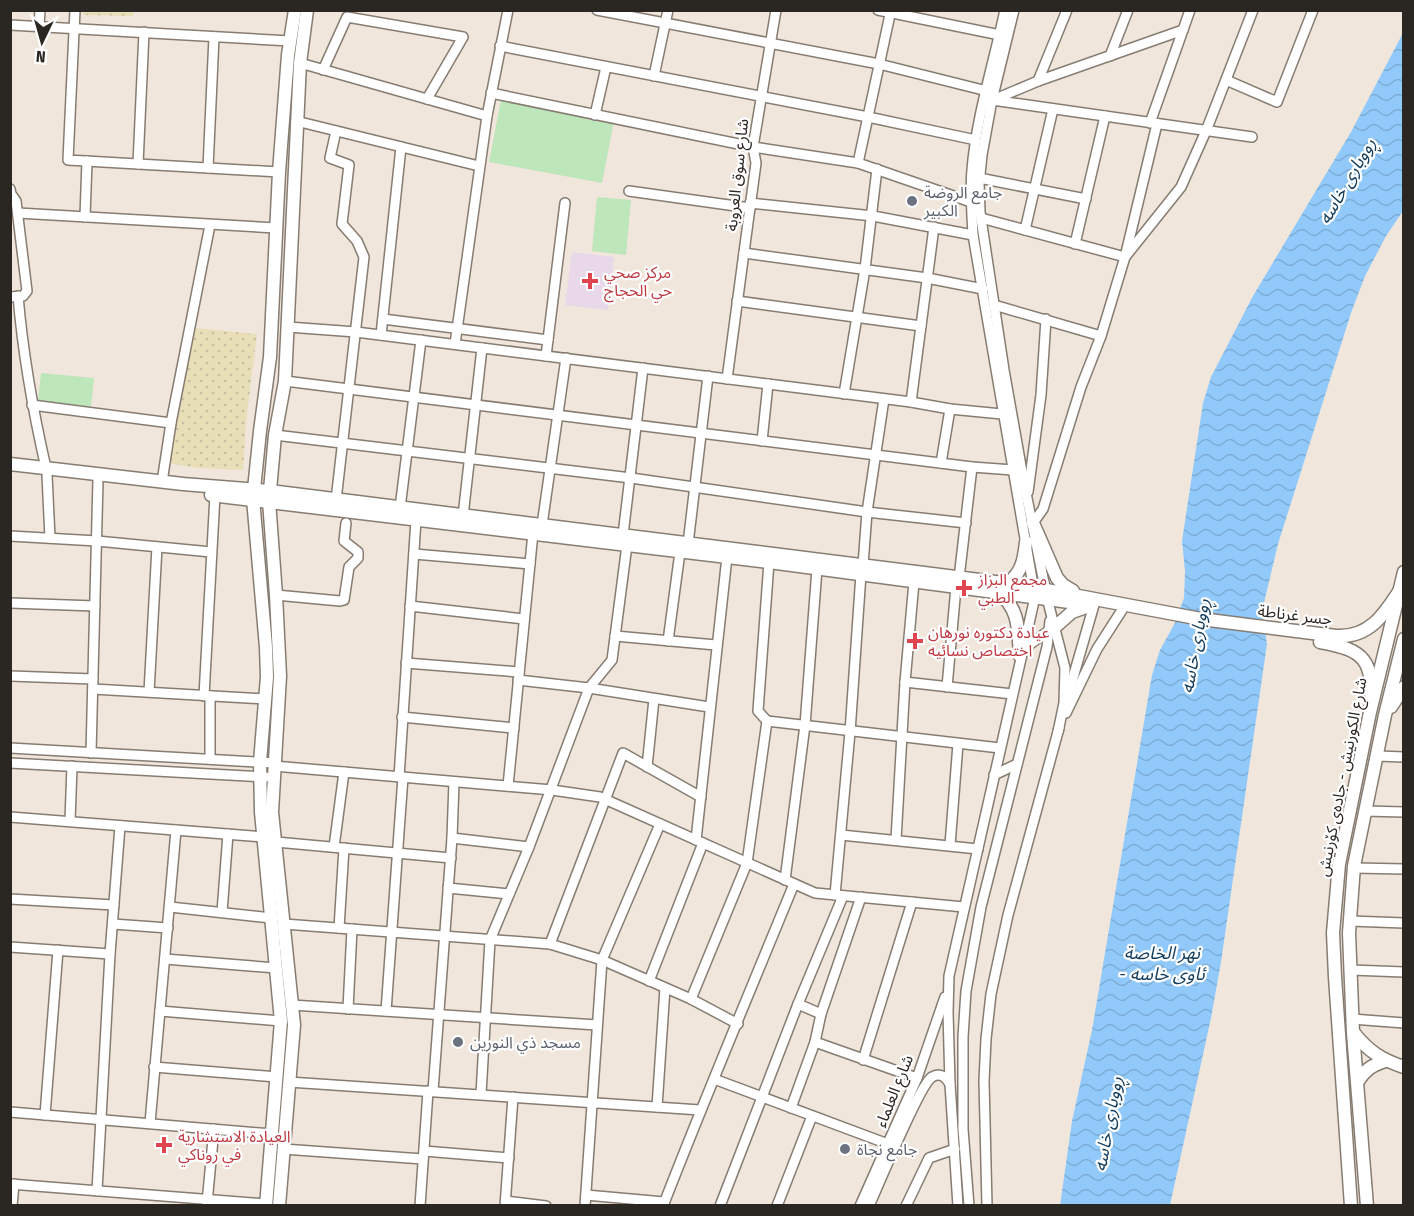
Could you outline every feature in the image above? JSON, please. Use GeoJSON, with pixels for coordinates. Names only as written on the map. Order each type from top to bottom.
{"type":"FeatureCollection","features":[{"type":"Feature","properties":{"kind":"main road"},"geometry":{"type":"LineString","coordinates":[[279,1206],[283,1149],[281,1021],[260,777],[266,647],[253,494],[270,357],[279,172],[290,41],[295,10]]}},
{"type":"Feature","properties":{"kind":"main road"},"geometry":{"type":"LineString","coordinates":[[266,1205],[272,1134],[294,1025],[272,812],[280,676],[269,496],[275,435],[285,381],[296,121],[307,10]]}},
{"type":"Feature","properties":{"kind":"main road"},"geometry":{"type":"LineString","coordinates":[[10,464],[99,480],[215,495],[253,494]]}},
{"type":"Feature","properties":{"kind":"main road"},"geometry":{"type":"LineString","coordinates":[[10,470],[47,471],[162,482],[269,496],[416,520],[537,529]]}},
{"type":"Feature","properties":{"kind":"main road"},"geometry":{"type":"LineString","coordinates":[[269,496],[336,500],[684,548],[1003,588],[1082,595],[1165,615]]}},
{"type":"Feature","properties":{"kind":"main road"},"geometry":{"type":"LineString","coordinates":[[1033,523],[1057,578],[1067,588],[1082,595]]}},
{"type":"Feature","properties":{"kind":"main road"},"geometry":{"type":"LineString","coordinates":[[1003,588],[1017,576],[1022,567],[1026,542]]}},
{"type":"Feature","properties":{"kind":"main road"},"geometry":{"type":"LineString","coordinates":[[684,548],[727,557],[817,569],[862,570],[914,582],[957,582]]}},
{"type":"Feature","properties":{"kind":"main road","name":"شارع الكورنيش - جادەی کۆرنیش"},"geometry":{"type":"LineString","coordinates":[[1351,1206],[1333,933],[1339,864],[1371,706],[1404,572]]}},
{"type":"Feature","properties":{"kind":"main road"},"geometry":{"type":"LineString","coordinates":[[1003,588],[1006,599],[1014,612],[1021,653]]}},
{"type":"Feature","properties":{"kind":"main road","name":"جسر غرناطة"},"geometry":{"type":"LineString","coordinates":[[1281,633],[1354,635],[1376,623],[1400,590]]}},
{"type":"Feature","properties":{"kind":"main road"},"geometry":{"type":"LineString","coordinates":[[1040,592],[1094,605],[1165,615]]}},
{"type":"Feature","properties":{"kind":"main road"},"geometry":{"type":"LineString","coordinates":[[1053,629],[1072,612],[1094,605]]}},
{"type":"Feature","properties":{"kind":"main road","name":"جسر غرناطة"},"geometry":{"type":"LineString","coordinates":[[1165,615],[1281,633],[1354,651],[1367,664],[1370,672],[1371,706]]}},
{"type":"Feature","properties":{"kind":"main road","name":"شارع الكورنيش - جادەی کۆرنیش"},"geometry":{"type":"LineString","coordinates":[[1367,1206],[1352,1019],[1350,921],[1354,868],[1385,715],[1404,639]]}},
{"type":"Feature","properties":{"kind":"main road"},"geometry":{"type":"LineString","coordinates":[[1385,715],[1404,687]]}},
{"type":"Feature","properties":{"kind":"main road"},"geometry":{"type":"LineString","coordinates":[[1353,1033],[1364,1046],[1385,1061],[1404,1067]]}},
{"type":"Feature","properties":{"kind":"main road"},"geometry":{"type":"LineString","coordinates":[[1358,1081],[1369,1068],[1385,1061]]}},
{"type":"Feature","properties":{"kind":"street"},"geometry":{"type":"LineString","coordinates":[[39,26],[40,10]]}},
{"type":"Feature","properties":{"kind":"street"},"geometry":{"type":"LineString","coordinates":[[75,10],[68,160],[279,172]]}},
{"type":"Feature","properties":{"kind":"street"},"geometry":{"type":"LineString","coordinates":[[455,344],[490,93],[508,10]]}},
{"type":"Feature","properties":{"kind":"street"},"geometry":{"type":"LineString","coordinates":[[597,10],[879,64],[989,96],[1053,109],[1252,137]]}},
{"type":"Feature","properties":{"kind":"street"},"geometry":{"type":"LineString","coordinates":[[654,76],[668,10]]}},
{"type":"Feature","properties":{"kind":"street","name":"شارع سوق العروبة"},"geometry":{"type":"LineString","coordinates":[[727,379],[756,163],[753,147],[776,10]]}},
{"type":"Feature","properties":{"kind":"street"},"geometry":{"type":"LineString","coordinates":[[878,10],[1000,34]]}},
{"type":"Feature","properties":{"kind":"street"},"geometry":{"type":"LineString","coordinates":[[969,1206],[951,1084],[948,986],[1021,653],[1040,592],[1033,523],[1009,404],[981,218],[979,178],[989,96],[1005,10]]}},
{"type":"Feature","properties":{"kind":"street"},"geometry":{"type":"LineString","coordinates":[[1014,10],[976,140],[972,167],[973,235],[1002,414],[1026,542],[1053,629],[1065,678],[1064,703],[1058,732]]}},
{"type":"Feature","properties":{"kind":"street"},"geometry":{"type":"LineString","coordinates":[[1038,81],[1067,10]]}},
{"type":"Feature","properties":{"kind":"street"},"geometry":{"type":"LineString","coordinates":[[1110,56],[1128,10]]}},
{"type":"Feature","properties":{"kind":"street"},"geometry":{"type":"LineString","coordinates":[[1033,523],[1043,509],[1081,387],[1101,336],[1125,257],[1153,123],[1190,10]]}},
{"type":"Feature","properties":{"kind":"street"},"geometry":{"type":"LineString","coordinates":[[1125,257],[1180,187],[1206,131],[1253,10]]}},
{"type":"Feature","properties":{"kind":"street"},"geometry":{"type":"LineString","coordinates":[[1226,80],[1277,102],[1313,10]]}},
{"type":"Feature","properties":{"kind":"street"},"geometry":{"type":"LineString","coordinates":[[858,163],[890,12]]}},
{"type":"Feature","properties":{"kind":"street"},"geometry":{"type":"LineString","coordinates":[[323,70],[347,17],[463,37],[427,99]]}},
{"type":"Feature","properties":{"kind":"street"},"geometry":{"type":"LineString","coordinates":[[10,25],[290,41]]}},
{"type":"Feature","properties":{"kind":"street"},"geometry":{"type":"LineString","coordinates":[[989,96],[1183,30]]}},
{"type":"Feature","properties":{"kind":"street"},"geometry":{"type":"LineString","coordinates":[[138,164],[144,32]]}},
{"type":"Feature","properties":{"kind":"street"},"geometry":{"type":"LineString","coordinates":[[208,168],[214,37]]}},
{"type":"Feature","properties":{"kind":"street"},"geometry":{"type":"LineString","coordinates":[[500,46],[976,140]]}},
{"type":"Feature","properties":{"kind":"street"},"geometry":{"type":"LineString","coordinates":[[300,63],[487,116]]}},
{"type":"Feature","properties":{"kind":"street"},"geometry":{"type":"LineString","coordinates":[[595,115],[606,67]]}},
{"type":"Feature","properties":{"kind":"street"},"geometry":{"type":"LineString","coordinates":[[490,93],[753,147],[858,163],[971,201]]}},
{"type":"Feature","properties":{"kind":"street"},"geometry":{"type":"LineString","coordinates":[[1025,230],[1053,109]]}},
{"type":"Feature","properties":{"kind":"street"},"geometry":{"type":"LineString","coordinates":[[1075,243],[1105,116]]}},
{"type":"Feature","properties":{"kind":"street"},"geometry":{"type":"LineString","coordinates":[[296,121],[479,166]]}},
{"type":"Feature","properties":{"kind":"street"},"geometry":{"type":"LineString","coordinates":[[336,131],[330,158],[349,165],[342,224],[357,241],[364,257],[336,500]]}},
{"type":"Feature","properties":{"kind":"street"},"geometry":{"type":"LineString","coordinates":[[381,335],[400,147]]}},
{"type":"Feature","properties":{"kind":"street"},"geometry":{"type":"LineString","coordinates":[[85,217],[87,161]]}},
{"type":"Feature","properties":{"kind":"street"},"geometry":{"type":"LineString","coordinates":[[844,394],[865,269],[878,169]]}},
{"type":"Feature","properties":{"kind":"street"},"geometry":{"type":"LineString","coordinates":[[979,178],[1086,199]]}},
{"type":"Feature","properties":{"kind":"street"},"geometry":{"type":"LineString","coordinates":[[10,189],[16,201],[27,291],[23,296],[14,297],[32,405],[47,471],[50,538]]}},
{"type":"Feature","properties":{"kind":"street"},"geometry":{"type":"LineString","coordinates":[[629,191],[873,216],[973,235]]}},
{"type":"Feature","properties":{"kind":"street"},"geometry":{"type":"LineString","coordinates":[[546,356],[565,203]]}},
{"type":"Feature","properties":{"kind":"street"},"geometry":{"type":"LineString","coordinates":[[18,213],[276,228]]}},
{"type":"Feature","properties":{"kind":"street"},"geometry":{"type":"LineString","coordinates":[[981,218],[1125,257]]}},
{"type":"Feature","properties":{"kind":"street"},"geometry":{"type":"LineString","coordinates":[[162,482],[171,423],[210,225]]}},
{"type":"Feature","properties":{"kind":"street"},"geometry":{"type":"LineString","coordinates":[[911,402],[934,227]]}},
{"type":"Feature","properties":{"kind":"street"},"geometry":{"type":"LineString","coordinates":[[744,253],[927,278],[983,289]]}},
{"type":"Feature","properties":{"kind":"street"},"geometry":{"type":"LineString","coordinates":[[737,301],[921,326]]}},
{"type":"Feature","properties":{"kind":"street"},"geometry":{"type":"LineString","coordinates":[[994,305],[1101,336]]}},
{"type":"Feature","properties":{"kind":"street"},"geometry":{"type":"LineString","coordinates":[[383,319],[548,340]]}},
{"type":"Feature","properties":{"kind":"street"},"geometry":{"type":"LineString","coordinates":[[1027,499],[1041,395],[1046,319]]}},
{"type":"Feature","properties":{"kind":"street"},"geometry":{"type":"LineString","coordinates":[[288,327],[356,332],[455,344],[1002,414]]}},
{"type":"Feature","properties":{"kind":"street"},"geometry":{"type":"LineString","coordinates":[[400,508],[405,452],[421,340]]}},
{"type":"Feature","properties":{"kind":"street"},"geometry":{"type":"LineString","coordinates":[[10,349],[22,346]]}},
{"type":"Feature","properties":{"kind":"street"},"geometry":{"type":"LineString","coordinates":[[463,516],[482,348]]}},
{"type":"Feature","properties":{"kind":"street"},"geometry":{"type":"LineString","coordinates":[[508,786],[530,564],[549,470],[566,358]]}},
{"type":"Feature","properties":{"kind":"street"},"geometry":{"type":"LineString","coordinates":[[482,1095],[490,940],[530,847],[589,688],[612,660],[643,368]]}},
{"type":"Feature","properties":{"kind":"street"},"geometry":{"type":"LineString","coordinates":[[668,641],[694,488],[708,376]]}},
{"type":"Feature","properties":{"kind":"street"},"geometry":{"type":"LineString","coordinates":[[285,381],[477,407],[972,467],[1013,470]]}},
{"type":"Feature","properties":{"kind":"street"},"geometry":{"type":"LineString","coordinates":[[762,441],[768,384]]}},
{"type":"Feature","properties":{"kind":"street"},"geometry":{"type":"LineString","coordinates":[[720,1206],[839,895],[841,835],[867,512],[884,399]]}},
{"type":"Feature","properties":{"kind":"street"},"geometry":{"type":"LineString","coordinates":[[32,405],[171,423]]}},
{"type":"Feature","properties":{"kind":"street"},"geometry":{"type":"LineString","coordinates":[[941,463],[950,409]]}},
{"type":"Feature","properties":{"kind":"street"},"geometry":{"type":"LineString","coordinates":[[275,435],[549,470],[631,478],[867,512],[966,523]]}},
{"type":"Feature","properties":{"kind":"street"},"geometry":{"type":"LineString","coordinates":[[947,687],[957,582],[972,467]]}},
{"type":"Feature","properties":{"kind":"street"},"geometry":{"type":"LineString","coordinates":[[91,753],[99,480]]}},
{"type":"Feature","properties":{"kind":"street"},"geometry":{"type":"LineString","coordinates":[[210,759],[207,696],[215,495]]}},
{"type":"Feature","properties":{"kind":"street"},"geometry":{"type":"LineString","coordinates":[[386,1011],[397,853],[402,717],[416,520]]}},
{"type":"Feature","properties":{"kind":"street"},"geometry":{"type":"LineString","coordinates":[[276,595],[344,600],[349,567],[358,558],[358,552],[344,541],[346,523]]}},
{"type":"Feature","properties":{"kind":"street"},"geometry":{"type":"LineString","coordinates":[[10,536],[97,541],[211,552]]}},
{"type":"Feature","properties":{"kind":"street"},"geometry":{"type":"LineString","coordinates":[[149,692],[157,547]]}},
{"type":"Feature","properties":{"kind":"street"},"geometry":{"type":"LineString","coordinates":[[414,554],[530,564]]}},
{"type":"Feature","properties":{"kind":"street"},"geometry":{"type":"LineString","coordinates":[[649,981],[699,842],[709,707],[727,557]]}},
{"type":"Feature","properties":{"kind":"street"},"geometry":{"type":"LineString","coordinates":[[769,562],[758,711],[767,721],[1000,748]]}},
{"type":"Feature","properties":{"kind":"street"},"geometry":{"type":"LineString","coordinates":[[585,1195],[663,1204],[700,1110],[738,1024],[789,882],[805,725],[817,569]]}},
{"type":"Feature","properties":{"kind":"street"},"geometry":{"type":"LineString","coordinates":[[896,840],[905,682],[914,582]]}},
{"type":"Feature","properties":{"kind":"street"},"geometry":{"type":"LineString","coordinates":[[10,603],[95,606]]}},
{"type":"Feature","properties":{"kind":"street"},"geometry":{"type":"LineString","coordinates":[[987,1206],[984,1081],[986,1039],[992,994],[1008,915],[1094,605]]}},
{"type":"Feature","properties":{"kind":"street"},"geometry":{"type":"LineString","coordinates":[[410,606],[524,619]]}},
{"type":"Feature","properties":{"kind":"street"},"geometry":{"type":"LineString","coordinates":[[1058,732],[1097,649],[1122,610]]}},
{"type":"Feature","properties":{"kind":"street"},"geometry":{"type":"LineString","coordinates":[[1021,653],[1053,629]]}},
{"type":"Feature","properties":{"kind":"street"},"geometry":{"type":"LineString","coordinates":[[958,1206],[955,1149],[966,991],[981,907],[1053,629]]}},
{"type":"Feature","properties":{"kind":"street"},"geometry":{"type":"LineString","coordinates":[[615,636],[716,645]]}},
{"type":"Feature","properties":{"kind":"street"},"geometry":{"type":"LineString","coordinates":[[406,663],[519,676],[709,707]]}},
{"type":"Feature","properties":{"kind":"street"},"geometry":{"type":"LineString","coordinates":[[10,676],[149,692],[265,699]]}},
{"type":"Feature","properties":{"kind":"street"},"geometry":{"type":"LineString","coordinates":[[905,682],[1012,694]]}},
{"type":"Feature","properties":{"kind":"street"},"geometry":{"type":"LineString","coordinates":[[647,767],[654,699]]}},
{"type":"Feature","properties":{"kind":"street"},"geometry":{"type":"LineString","coordinates":[[402,717],[514,728]]}},
{"type":"Feature","properties":{"kind":"street"},"geometry":{"type":"LineString","coordinates":[[691,999],[747,863],[767,721]]}},
{"type":"Feature","properties":{"kind":"street"},"geometry":{"type":"LineString","coordinates":[[950,845],[958,744]]}},
{"type":"Feature","properties":{"kind":"street"},"geometry":{"type":"LineString","coordinates":[[10,748],[260,762],[274,769],[344,772],[552,790],[605,799],[815,893],[964,907]]}},
{"type":"Feature","properties":{"kind":"street"},"geometry":{"type":"LineString","coordinates":[[550,944],[623,753],[701,797]]}},
{"type":"Feature","properties":{"kind":"street"},"geometry":{"type":"LineString","coordinates":[[1377,756],[1404,757]]}},
{"type":"Feature","properties":{"kind":"street"},"geometry":{"type":"LineString","coordinates":[[10,763],[260,777],[274,769]]}},
{"type":"Feature","properties":{"kind":"street"},"geometry":{"type":"LineString","coordinates":[[994,775],[1017,764]]}},
{"type":"Feature","properties":{"kind":"street"},"geometry":{"type":"LineString","coordinates":[[70,821],[72,766]]}},
{"type":"Feature","properties":{"kind":"street"},"geometry":{"type":"LineString","coordinates":[[334,847],[344,772]]}},
{"type":"Feature","properties":{"kind":"street"},"geometry":{"type":"LineString","coordinates":[[420,1206],[451,858],[454,782]]}},
{"type":"Feature","properties":{"kind":"street"},"geometry":{"type":"LineString","coordinates":[[1365,811],[1404,812]]}},
{"type":"Feature","properties":{"kind":"street"},"geometry":{"type":"LineString","coordinates":[[10,828],[11,817],[264,837]]}},
{"type":"Feature","properties":{"kind":"street"},"geometry":{"type":"LineString","coordinates":[[585,1206],[602,960],[660,824]]}},
{"type":"Feature","properties":{"kind":"street"},"geometry":{"type":"LineString","coordinates":[[97,1191],[110,954],[120,826]]}},
{"type":"Feature","properties":{"kind":"street"},"geometry":{"type":"LineString","coordinates":[[150,1123],[176,830]]}},
{"type":"Feature","properties":{"kind":"street"},"geometry":{"type":"LineString","coordinates":[[222,912],[228,834]]}},
{"type":"Feature","properties":{"kind":"street"},"geometry":{"type":"LineString","coordinates":[[841,835],[978,849]]}},
{"type":"Feature","properties":{"kind":"street"},"geometry":{"type":"LineString","coordinates":[[452,838],[530,847]]}},
{"type":"Feature","properties":{"kind":"street"},"geometry":{"type":"LineString","coordinates":[[276,842],[451,858]]}},
{"type":"Feature","properties":{"kind":"street"},"geometry":{"type":"LineString","coordinates":[[339,928],[344,848]]}},
{"type":"Feature","properties":{"kind":"street"},"geometry":{"type":"LineString","coordinates":[[1354,868],[1404,869]]}},
{"type":"Feature","properties":{"kind":"street"},"geometry":{"type":"LineString","coordinates":[[448,888],[509,894]]}},
{"type":"Feature","properties":{"kind":"street"},"geometry":{"type":"LineString","coordinates":[[791,1108],[815,1042],[821,1014],[861,897]]}},
{"type":"Feature","properties":{"kind":"street"},"geometry":{"type":"LineString","coordinates":[[10,899],[114,905]]}},
{"type":"Feature","properties":{"kind":"street"},"geometry":{"type":"LineString","coordinates":[[863,1060],[912,902]]}},
{"type":"Feature","properties":{"kind":"street"},"geometry":{"type":"LineString","coordinates":[[170,907],[271,918]]}},
{"type":"Feature","properties":{"kind":"street"},"geometry":{"type":"LineString","coordinates":[[1350,921],[1404,923]]}},
{"type":"Feature","properties":{"kind":"street"},"geometry":{"type":"LineString","coordinates":[[113,924],[168,928]]}},
{"type":"Feature","properties":{"kind":"street"},"geometry":{"type":"LineString","coordinates":[[284,924],[550,944],[602,960],[691,999],[738,1024]]}},
{"type":"Feature","properties":{"kind":"street"},"geometry":{"type":"LineString","coordinates":[[348,1009],[352,929]]}},
{"type":"Feature","properties":{"kind":"street"},"geometry":{"type":"LineString","coordinates":[[10,947],[110,954]]}},
{"type":"Feature","properties":{"kind":"street"},"geometry":{"type":"LineString","coordinates":[[45,1115],[58,950]]}},
{"type":"Feature","properties":{"kind":"street"},"geometry":{"type":"LineString","coordinates":[[165,959],[276,968]]}},
{"type":"Feature","properties":{"kind":"street"},"geometry":{"type":"LineString","coordinates":[[1350,970],[1404,972]]}},
{"type":"Feature","properties":{"kind":"street","name":"شارع العلماء"},"geometry":{"type":"LineString","coordinates":[[860,1206],[917,1078],[948,986]]}},
{"type":"Feature","properties":{"kind":"street"},"geometry":{"type":"LineString","coordinates":[[657,1107],[665,988]]}},
{"type":"Feature","properties":{"kind":"street"},"geometry":{"type":"LineString","coordinates":[[798,1004],[821,1014]]}},
{"type":"Feature","properties":{"kind":"street"},"geometry":{"type":"LineString","coordinates":[[292,1005],[597,1025]]}},
{"type":"Feature","properties":{"kind":"street"},"geometry":{"type":"LineString","coordinates":[[160,1011],[281,1021]]}},
{"type":"Feature","properties":{"kind":"street"},"geometry":{"type":"LineString","coordinates":[[1352,1019],[1404,1023]]}},
{"type":"Feature","properties":{"kind":"street"},"geometry":{"type":"LineString","coordinates":[[815,1042],[917,1078]]}},
{"type":"Feature","properties":{"kind":"street"},"geometry":{"type":"LineString","coordinates":[[154,1067],[592,1104],[700,1110]]}},
{"type":"Feature","properties":{"kind":"street","name":"شارع العلماء"},"geometry":{"type":"LineString","coordinates":[[869,1206],[927,1080],[940,1075],[947,1078],[951,1084]]}},
{"type":"Feature","properties":{"kind":"street"},"geometry":{"type":"LineString","coordinates":[[714,1079],[888,1144]]}},
{"type":"Feature","properties":{"kind":"street"},"geometry":{"type":"LineString","coordinates":[[513,1097],[506,1203],[546,1206]]}},
{"type":"Feature","properties":{"kind":"street"},"geometry":{"type":"LineString","coordinates":[[10,1112],[272,1134]]}},
{"type":"Feature","properties":{"kind":"street"},"geometry":{"type":"LineString","coordinates":[[777,1206],[812,1116]]}},
{"type":"Feature","properties":{"kind":"street"},"geometry":{"type":"LineString","coordinates":[[207,1202],[214,1129]]}},
{"type":"Feature","properties":{"kind":"street"},"geometry":{"type":"LineString","coordinates":[[283,1149],[509,1158]]}},
{"type":"Feature","properties":{"kind":"street"},"geometry":{"type":"LineString","coordinates":[[906,1206],[929,1158],[955,1149]]}},
{"type":"Feature","properties":{"kind":"street"},"geometry":{"type":"LineString","coordinates":[[12,1206],[12,1184],[207,1202],[266,1205]]}},
{"type":"Feature","properties":{"kind":"shaded area","name":"مركز صحي حي الحجاج"},"geometry":{"type":"Polygon","coordinates":[[[572,252],[614,257],[608,310],[565,305],[572,252]]]}},
{"type":"Feature","properties":{"kind":"sand"},"geometry":{"type":"Polygon","coordinates":[[[83,10],[134,11],[133,16],[83,15],[83,10]]]}},
{"type":"Feature","properties":{"kind":"sand"},"geometry":{"type":"Polygon","coordinates":[[[194,328],[257,334],[246,422],[243,470],[197,468],[169,463],[194,328]]]}},
{"type":"Feature","properties":{"kind":"green space"},"geometry":{"type":"Polygon","coordinates":[[[501,100],[614,121],[602,183],[489,162],[501,100]]]}},
{"type":"Feature","properties":{"kind":"green space"},"geometry":{"type":"Polygon","coordinates":[[[597,197],[631,200],[626,255],[592,251],[597,197]]]}},
{"type":"Feature","properties":{"kind":"green space"},"geometry":{"type":"Polygon","coordinates":[[[41,373],[94,378],[91,407],[38,401],[41,373]]]}},
{"type":"Feature","properties":{"kind":"water","name":"نهر الخاصة - ئاوی خاسە"},"geometry":{"type":"Polygon","coordinates":[[[1403,33],[1403,211],[1386,236],[1365,276],[1351,313],[1278,544],[1262,611],[1267,644],[1221,962],[1170,1205],[1060,1206],[1072,1121],[1092,1030],[1152,675],[1160,650],[1175,623],[1184,598],[1185,571],[1182,541],[1203,403],[1211,377],[1253,296],[1351,132],[1403,33]]]}},
{"type":"Feature","properties":{"kind":"place","name":"جامع الروضة الكبير"},"geometry":{"type":"Point","coordinates":[912,201]}},
{"type":"Feature","properties":{"kind":"place","name":"مركز صحي حي الحجاج"},"geometry":{"type":"Point","coordinates":[590,281]}},
{"type":"Feature","properties":{"kind":"place","name":"مجمع البزاز الطبي"},"geometry":{"type":"Point","coordinates":[964,588]}},
{"type":"Feature","properties":{"kind":"place","name":"عيادة دكتوره نورهان اختصاص نسائيه"},"geometry":{"type":"Point","coordinates":[915,641]}},
{"type":"Feature","properties":{"kind":"place","name":"مسجد ذي النورين"},"geometry":{"type":"Point","coordinates":[458,1042]}},
{"type":"Feature","properties":{"kind":"place","name":"العيادة الاستشارية في روناكي"},"geometry":{"type":"Point","coordinates":[164,1145]}},
{"type":"Feature","properties":{"kind":"place","name":"جامع نجاة"},"geometry":{"type":"Point","coordinates":[845,1149]}},
{"type":"Feature","properties":{"kind":"water label","name":"ڕووباری خاسە"},"geometry":{"type":"Point","coordinates":[1347,181]}},
{"type":"Feature","properties":{"kind":"water label","name":"ڕووباری خاسە"},"geometry":{"type":"Point","coordinates":[1195,646]}},
{"type":"Feature","properties":{"kind":"water label","name":"ڕووباری خاسە"},"geometry":{"type":"Point","coordinates":[1108,1124]}}]}
